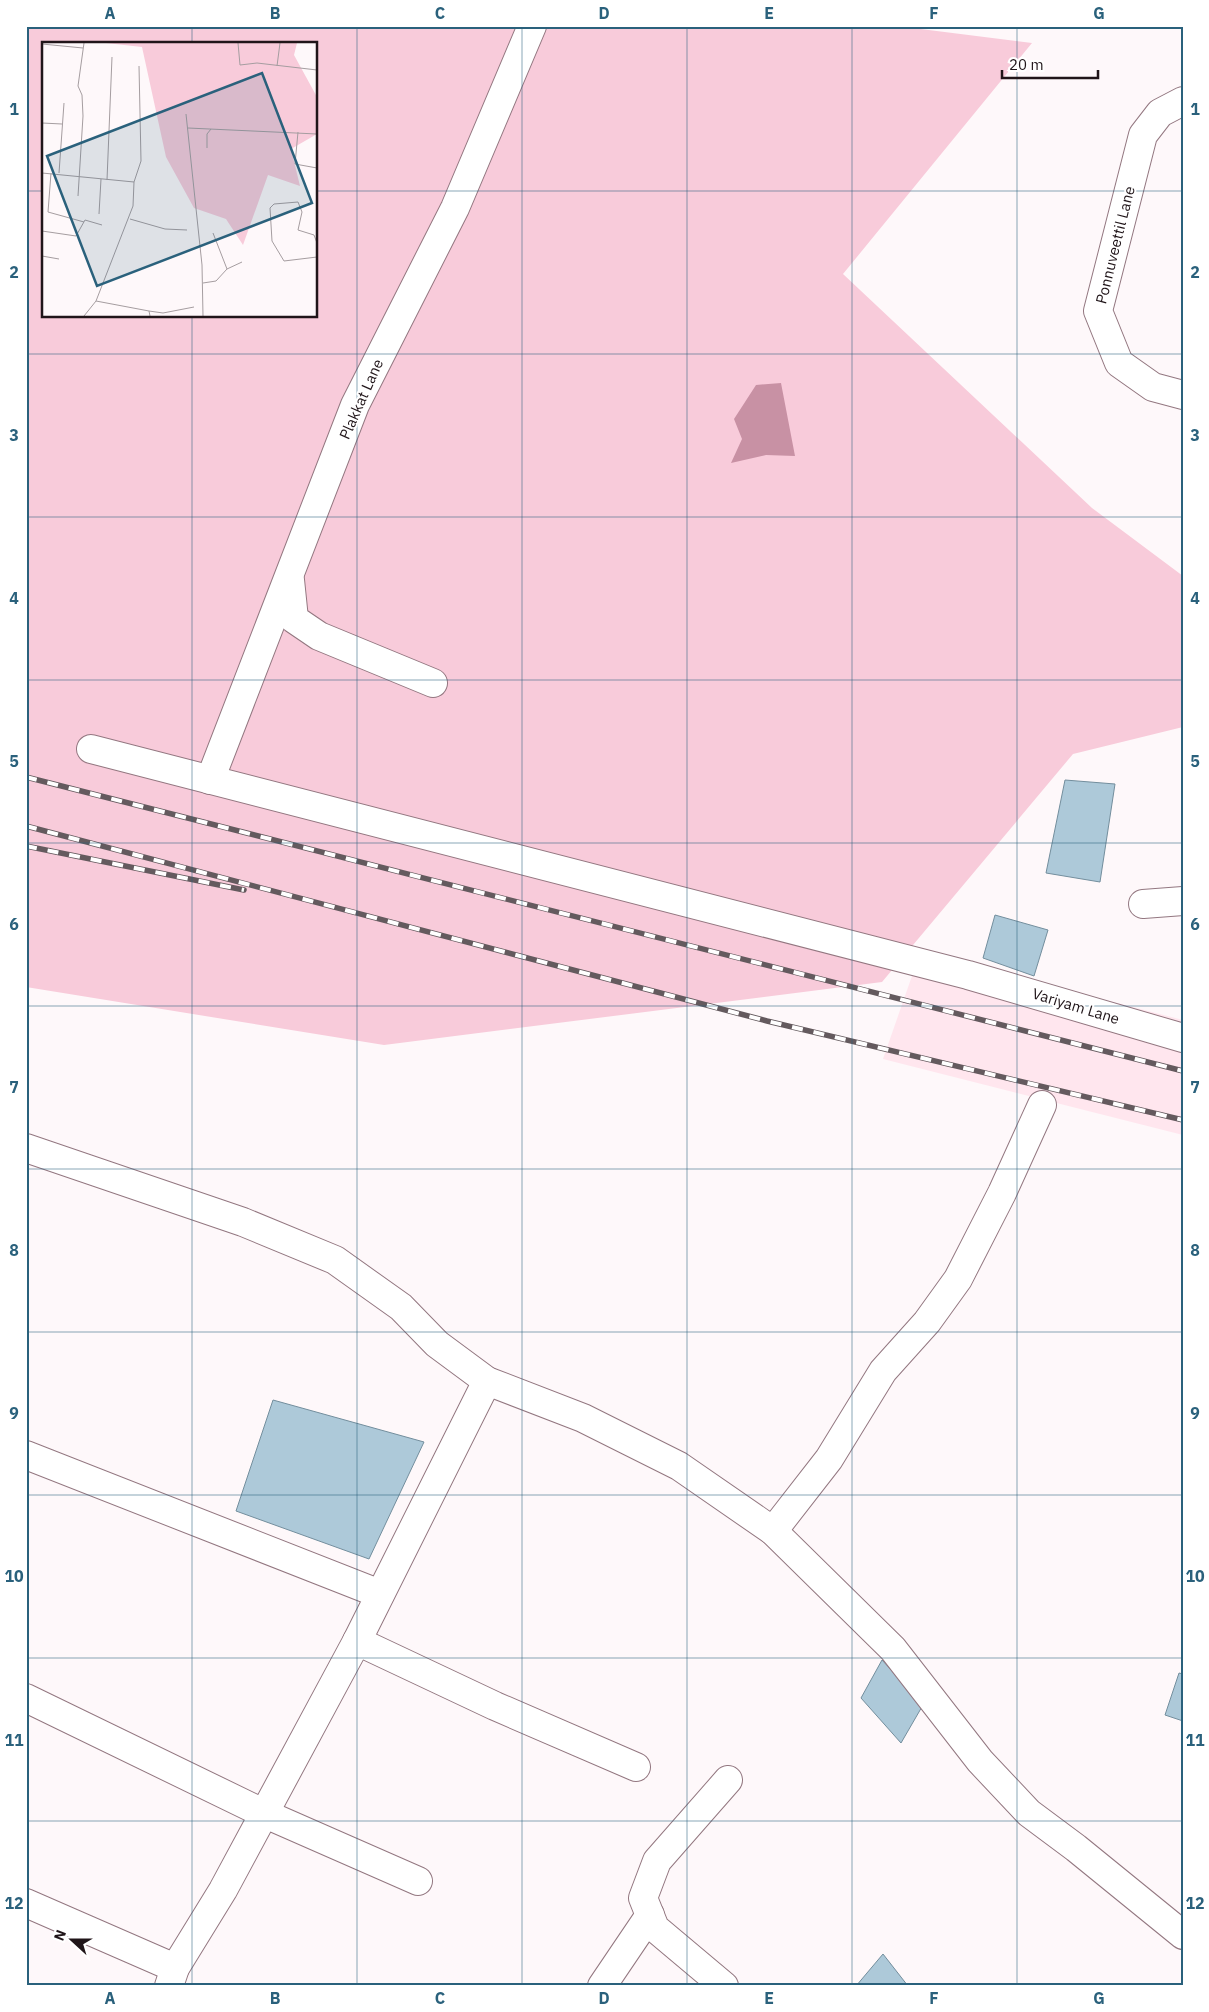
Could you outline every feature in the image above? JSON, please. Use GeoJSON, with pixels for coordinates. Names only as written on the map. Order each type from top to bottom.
{"type":"FeatureCollection","features":[{"type":"Feature","properties":{"kind":"street","name":"Plakkat Lane"},"geometry":{"type":"LineString","coordinates":[[210,780],[355,405],[455,208],[532,26]]}},
{"type":"Feature","properties":{"kind":"street","name":"Ponnuveettil Lane"},"geometry":{"type":"LineString","coordinates":[[1183,101],[1160,113],[1143,135],[1098,311],[1119,363],[1153,387],[1183,395]]}},
{"type":"Feature","properties":{"kind":"street"},"geometry":{"type":"LineString","coordinates":[[290,576],[294,620],[320,636],[433,683]]}},
{"type":"Feature","properties":{"kind":"street","name":"Variyam Lane"},"geometry":{"type":"LineString","coordinates":[[91,749],[968,975],[1183,1038]]}},
{"type":"Feature","properties":{"kind":"street"},"geometry":{"type":"LineString","coordinates":[[1143,904],[1183,901]]}},
{"type":"Feature","properties":{"kind":"street"},"geometry":{"type":"LineString","coordinates":[[773,1531],[828,1459],[883,1371],[927,1322],[958,1279],[1002,1193],[1042,1105]]}},
{"type":"Feature","properties":{"kind":"street"},"geometry":{"type":"LineString","coordinates":[[26,1148],[243,1222],[335,1260],[401,1307],[437,1344],[487,1381],[583,1418],[679,1466],[773,1531],[894,1649],[980,1761],[1028,1813],[1076,1848],[1183,1935]]}},
{"type":"Feature","properties":{"kind":"street"},"geometry":{"type":"LineString","coordinates":[[26,1903],[172,1977],[222,1890],[357,1641],[487,1381]]}},
{"type":"Feature","properties":{"kind":"street"},"geometry":{"type":"LineString","coordinates":[[26,1455],[380,1594]]}},
{"type":"Feature","properties":{"kind":"street"},"geometry":{"type":"LineString","coordinates":[[357,1641],[494,1706],[636,1767]]}},
{"type":"Feature","properties":{"kind":"street"},"geometry":{"type":"LineString","coordinates":[[26,1698],[264,1813],[418,1881]]}},
{"type":"Feature","properties":{"kind":"street"},"geometry":{"type":"LineString","coordinates":[[724,1986],[655,1928],[643,1898],[657,1861],[728,1780]]}},
{"type":"Feature","properties":{"kind":"street"},"geometry":{"type":"LineString","coordinates":[[602,1986],[650,1914]]}},
{"type":"Feature","properties":{"kind":"shaded area"},"geometry":{"type":"Polygon","coordinates":[[[26,26],[897,26],[1032,43],[843,274],[1092,508],[1183,576],[1183,727],[1073,754],[882,982],[384,1045],[26,987],[26,26]]]}},
{"type":"Feature","properties":{"kind":"shaded area"},"geometry":{"type":"Polygon","coordinates":[[[781,383],[795,456],[766,455],[731,463],[742,439],[734,419],[756,385],[781,383]]]}},
{"type":"Feature","properties":{"kind":"shaded area"},"geometry":{"type":"Polygon","coordinates":[[[927,954],[1183,1020],[1183,1135],[883,1059],[913,973],[927,954]]]}},
{"type":"Feature","properties":{"kind":"building"},"geometry":{"type":"Polygon","coordinates":[[[1065,780],[1115,784],[1100,882],[1046,873],[1065,780]]]}},
{"type":"Feature","properties":{"kind":"building"},"geometry":{"type":"Polygon","coordinates":[[[995,915],[1048,930],[1034,976],[983,958],[995,915]]]}},
{"type":"Feature","properties":{"kind":"building"},"geometry":{"type":"Polygon","coordinates":[[[273,1400],[424,1442],[369,1559],[236,1511],[273,1400]]]}},
{"type":"Feature","properties":{"kind":"building"},"geometry":{"type":"Polygon","coordinates":[[[882,1660],[923,1705],[901,1743],[861,1698],[882,1660]]]}},
{"type":"Feature","properties":{"kind":"building"},"geometry":{"type":"Polygon","coordinates":[[[1179,1673],[1183,1674],[1183,1721],[1165,1715],[1179,1673]]]}},
{"type":"Feature","properties":{"kind":"building"},"geometry":{"type":"Polygon","coordinates":[[[883,1954],[908,1986],[856,1986],[883,1954]]]}},
{"type":"Feature","properties":{"kind":"railway"},"geometry":{"type":"LineString","coordinates":[[26,777],[1183,1071]]}},
{"type":"Feature","properties":{"kind":"railway"},"geometry":{"type":"LineString","coordinates":[[26,826],[767,1021],[1183,1120]]}},
{"type":"Feature","properties":{"kind":"railway"},"geometry":{"type":"LineString","coordinates":[[26,846],[244,890]]}}]}
